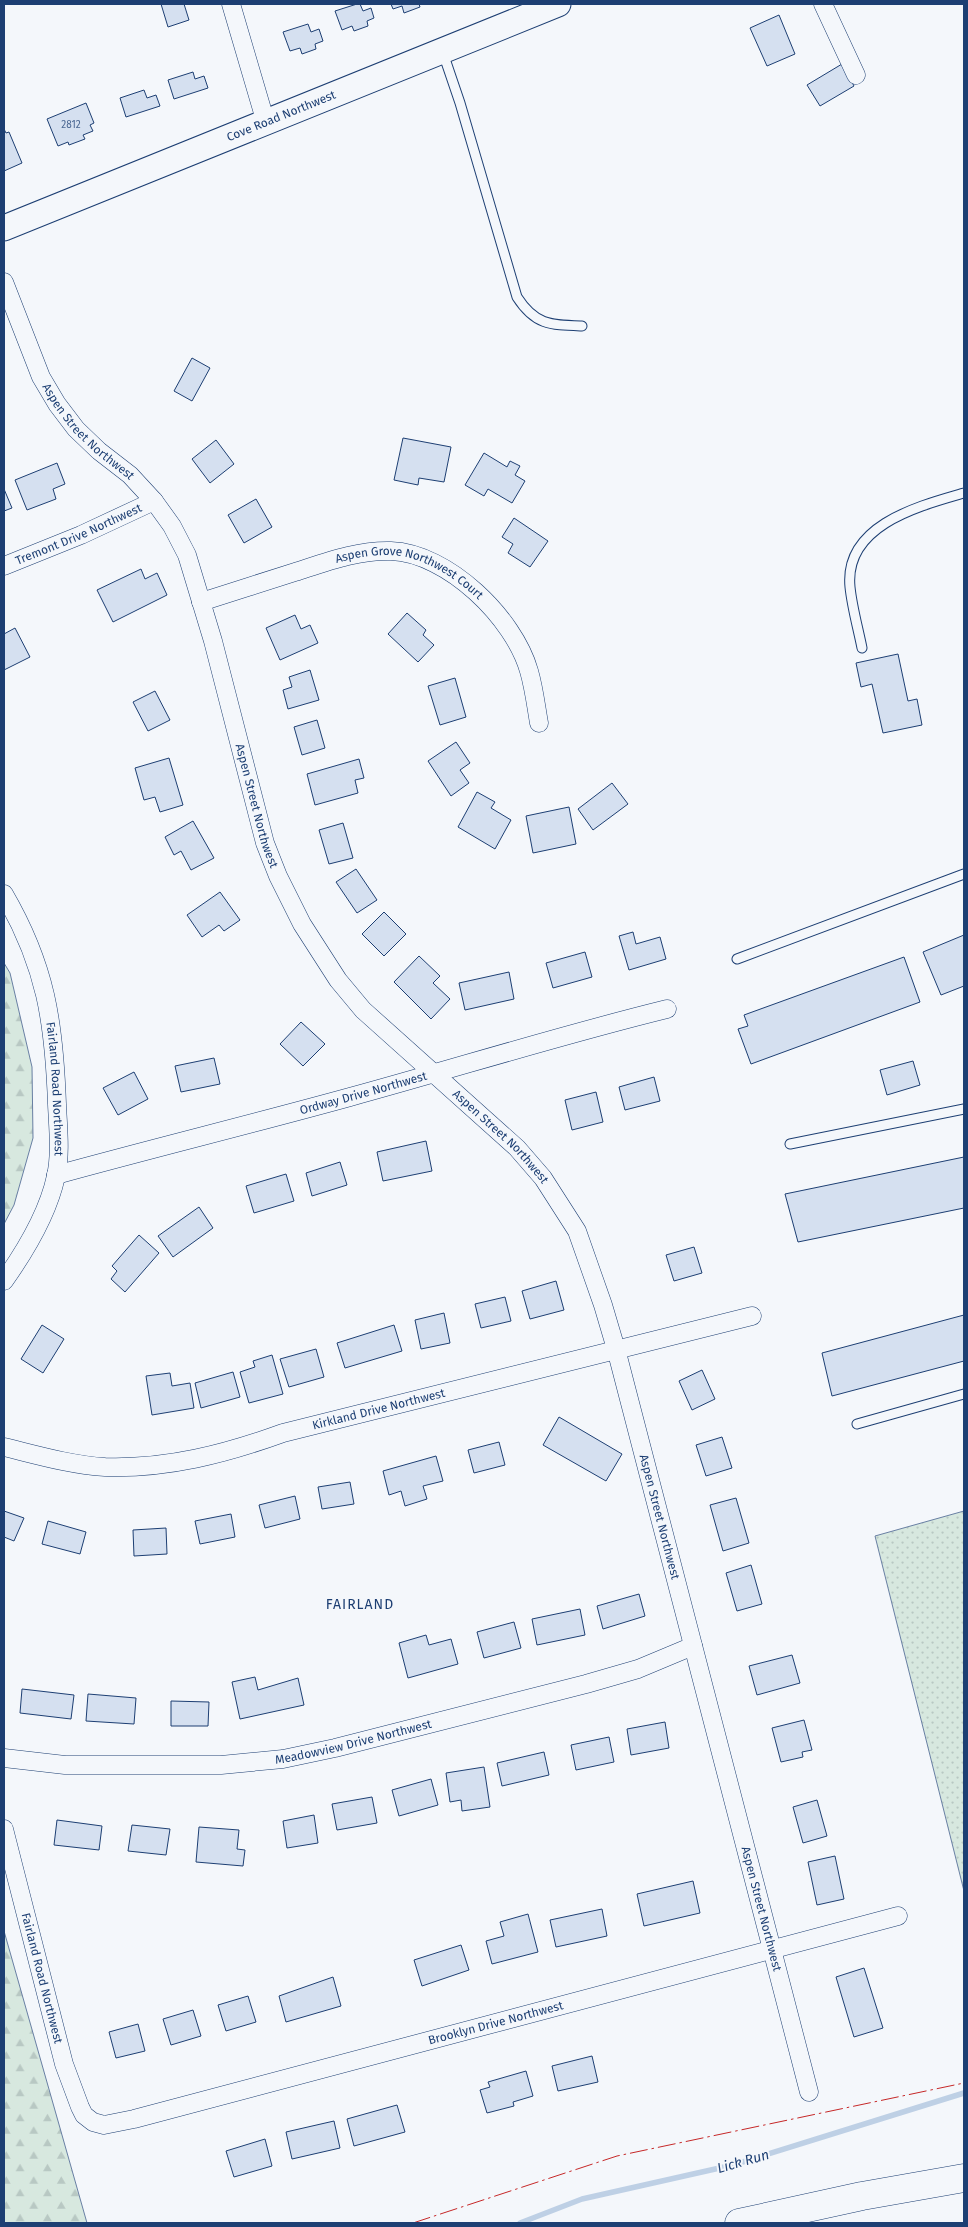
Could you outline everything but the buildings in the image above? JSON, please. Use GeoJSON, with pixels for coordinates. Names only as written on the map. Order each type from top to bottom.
{"type":"FeatureCollection","features":[{"type":"Feature","properties":{"kind":"highway"},"geometry":{"type":"LineString","coordinates":[[739,2223],[862,2196],[964,2178]]}},
{"type":"Feature","properties":{"kind":"main road","name":"Cove Road Northwest"},"geometry":{"type":"LineString","coordinates":[[4,228],[442,51],[531,9],[558,4]]}},
{"type":"Feature","properties":{"kind":"street"},"geometry":{"type":"LineString","coordinates":[[231,4],[266,123]]}},
{"type":"Feature","properties":{"kind":"street"},"geometry":{"type":"LineString","coordinates":[[823,4],[856,75]]}},
{"type":"Feature","properties":{"kind":"street","name":"Aspen Street Northwest"},"geometry":{"type":"LineString","coordinates":[[4,282],[41,377],[57,404],[76,429],[99,451],[130,475],[154,501],[172,526],[187,555],[266,843],[278,876],[302,924],[338,980],[363,1010],[517,1148],[544,1178],[578,1231],[616,1349],[809,2092]]}},
{"type":"Feature","properties":{"kind":"street","name":"Tremont Drive Northwest"},"geometry":{"type":"LineString","coordinates":[[4,566],[81,535],[154,501]]}},
{"type":"Feature","properties":{"kind":"street","name":"Aspen Grove Northwest Court"},"geometry":{"type":"LineString","coordinates":[[201,602],[348,555],[391,551],[418,555],[446,570],[467,585],[488,603],[508,628],[529,670],[539,724]]}},
{"type":"Feature","properties":{"kind":"street","name":"Fairland Road Northwest"},"geometry":{"type":"LineString","coordinates":[[4,894],[25,933],[40,971],[50,1010],[55,1060],[59,1148],[56,1175],[48,1204],[4,1281]]}},
{"type":"Feature","properties":{"kind":"street","name":"Ordway Drive Northwest"},"geometry":{"type":"LineString","coordinates":[[56,1175],[434,1074],[578,1031],[668,1009]]}},
{"type":"Feature","properties":{"kind":"street","name":"Kirkland Drive Northwest"},"geometry":{"type":"LineString","coordinates":[[4,1447],[64,1462],[103,1466],[143,1467],[186,1462],[240,1449],[283,1433],[752,1316]]}},
{"type":"Feature","properties":{"kind":"street","name":"Meadowview Drive Northwest"},"geometry":{"type":"LineString","coordinates":[[4,1758],[64,1765],[221,1765],[282,1759],[335,1748],[586,1684],[638,1668],[694,1646]]}},
{"type":"Feature","properties":{"kind":"street","name":"Fairland Road Northwest"},"geometry":{"type":"LineString","coordinates":[[4,1828],[64,2064],[80,2107],[84,2115],[93,2122]]}},
{"type":"Feature","properties":{"kind":"street","name":"Brooklyn Drive Northwest"},"geometry":{"type":"LineString","coordinates":[[93,2122],[104,2124],[134,2119],[898,1916]]}},
{"type":"Feature","properties":{"kind":"lane"},"geometry":{"type":"LineString","coordinates":[[442,51],[460,103],[517,297],[526,310],[538,320],[552,325],[582,326]]}},
{"type":"Feature","properties":{"kind":"lane"},"geometry":{"type":"LineString","coordinates":[[862,648],[850,586],[851,571],[857,552],[868,536],[889,520],[918,506],[964,493]]}},
{"type":"Feature","properties":{"kind":"lane"},"geometry":{"type":"LineString","coordinates":[[737,959],[964,874]]}},
{"type":"Feature","properties":{"kind":"lane"},"geometry":{"type":"LineString","coordinates":[[790,1144],[964,1109]]}},
{"type":"Feature","properties":{"kind":"lane"},"geometry":{"type":"LineString","coordinates":[[857,1424],[964,1394]]}},
{"type":"Feature","properties":{"kind":"green space"},"geometry":{"type":"Polygon","coordinates":[[[4,963],[10,973],[32,1067],[33,1138],[14,1205],[4,1224],[4,963]]]}},
{"type":"Feature","properties":{"kind":"green space"},"geometry":{"type":"Polygon","coordinates":[[[964,1511],[964,1891],[875,1536],[964,1511]]]}},
{"type":"Feature","properties":{"kind":"green space"},"geometry":{"type":"Polygon","coordinates":[[[4,1931],[87,2223],[4,2223],[4,1931]]]}},
{"type":"Feature","properties":{"kind":"waterway","name":"Lick Run"},"geometry":{"type":"LineString","coordinates":[[520,2223],[582,2199],[733,2165],[964,2093]]}},
{"type":"Feature","properties":{"kind":"power"},"geometry":{"type":"LineString","coordinates":[[413,2223],[617,2156],[964,2083]]}},
{"type":"Feature","properties":{"kind":"district","name":"FAIRLAND"},"geometry":{"type":"Point","coordinates":[360,1604]}}]}
